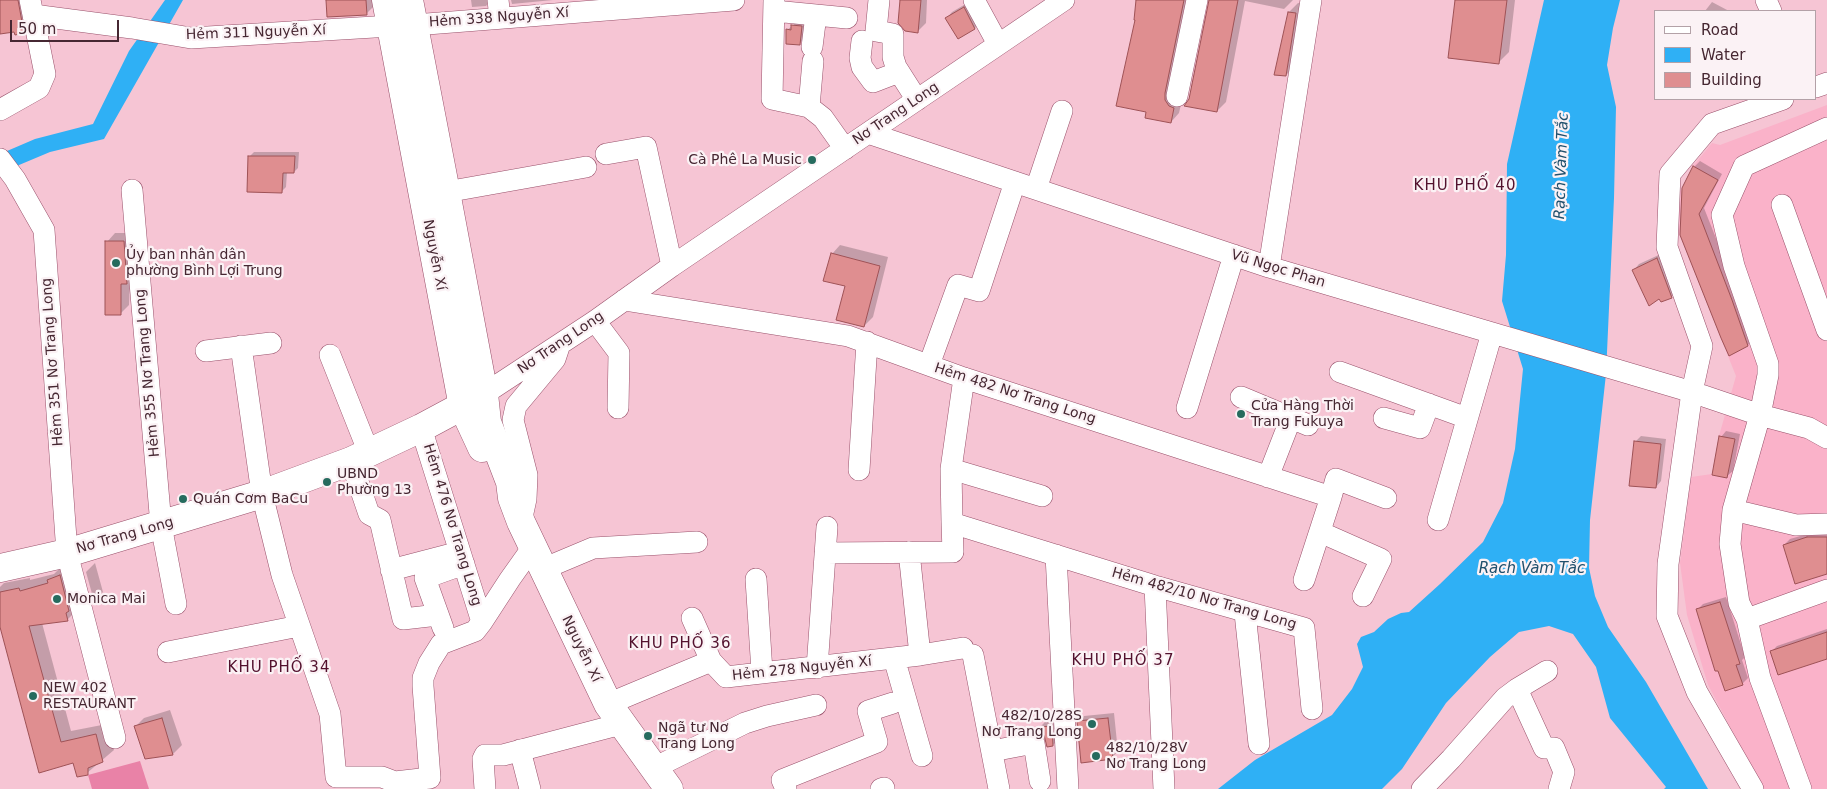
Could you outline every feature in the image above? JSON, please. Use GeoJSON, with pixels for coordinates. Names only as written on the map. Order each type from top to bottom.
{"type":"FeatureCollection","features":[{"type":"Feature","properties":{"kind":"main road","name":"Nguyễn Xí"},"geometry":{"type":"LineString","coordinates":[[386,0],[405,17],[446,192],[473,401]]}},
{"type":"Feature","properties":{"kind":"main road","name":"Nguyễn Xí"},"geometry":{"type":"LineString","coordinates":[[405,17],[473,401],[487,422],[510,482],[516,510],[538,559],[615,714],[662,778]]}},
{"type":"Feature","properties":{"kind":"main road","name":"Nơ Trang Long"},"geometry":{"type":"LineString","coordinates":[[0,568],[67,552],[262,494],[360,457],[473,401]]}},
{"type":"Feature","properties":{"kind":"street","name":"Hẻm 338 Nguyễn Xí"},"geometry":{"type":"LineString","coordinates":[[405,17],[499,9],[734,0]]}},
{"type":"Feature","properties":{"kind":"street"},"geometry":{"type":"LineString","coordinates":[[879,0],[876,31],[893,34],[892,57],[917,100]]}},
{"type":"Feature","properties":{"kind":"street"},"geometry":{"type":"LineString","coordinates":[[974,0],[998,44]]}},
{"type":"Feature","properties":{"kind":"street","name":"Nơ Trang Long"},"geometry":{"type":"LineString","coordinates":[[473,401],[595,321],[672,266],[1064,0]]}},
{"type":"Feature","properties":{"kind":"street"},"geometry":{"type":"LineString","coordinates":[[1177,96],[1197,0]]}},
{"type":"Feature","properties":{"kind":"street"},"geometry":{"type":"LineString","coordinates":[[1269,267],[1311,0]]}},
{"type":"Feature","properties":{"kind":"street"},"geometry":{"type":"LineString","coordinates":[[845,149],[823,118],[809,107],[772,99],[774,5],[816,15],[847,18]]}},
{"type":"Feature","properties":{"kind":"street","name":"Hẻm 311 Nguyễn Xí"},"geometry":{"type":"LineString","coordinates":[[32,8],[191,38],[405,17]]}},
{"type":"Feature","properties":{"kind":"street"},"geometry":{"type":"LineString","coordinates":[[0,110],[39,88],[45,74],[32,8]]}},
{"type":"Feature","properties":{"kind":"street"},"geometry":{"type":"LineString","coordinates":[[809,107],[816,15]]}},
{"type":"Feature","properties":{"kind":"street"},"geometry":{"type":"LineString","coordinates":[[862,41],[860,58],[862,67],[873,82],[899,72]]}},
{"type":"Feature","properties":{"kind":"street"},"geometry":{"type":"LineString","coordinates":[[1753,789],[1697,692],[1667,616],[1668,564],[1692,392],[1702,346],[1667,247],[1670,174],[1712,124],[1780,100]]}},
{"type":"Feature","properties":{"kind":"street"},"geometry":{"type":"LineString","coordinates":[[1036,189],[1062,112]]}},
{"type":"Feature","properties":{"kind":"street"},"geometry":{"type":"LineString","coordinates":[[1801,789],[1760,678],[1746,619],[1739,603],[1730,544],[1733,510],[1760,415],[1768,375],[1768,364],[1734,266],[1722,215],[1744,166],[1827,128]]}},
{"type":"Feature","properties":{"kind":"street","name":"Vũ Ngọc Phan"},"geometry":{"type":"LineString","coordinates":[[868,133],[1269,267],[1692,392],[1760,415],[1821,429]]}},
{"type":"Feature","properties":{"kind":"street"},"geometry":{"type":"LineString","coordinates":[[606,154],[646,147],[672,266]]}},
{"type":"Feature","properties":{"kind":"street","name":"Hẻm 351 Nơ Trang Long"},"geometry":{"type":"LineString","coordinates":[[0,159],[15,179],[44,230],[67,552],[115,738]]}},
{"type":"Feature","properties":{"kind":"street"},"geometry":{"type":"LineString","coordinates":[[446,192],[586,167]]}},
{"type":"Feature","properties":{"kind":"street"},"geometry":{"type":"LineString","coordinates":[[929,365],[958,286],[978,290],[1015,182]]}},
{"type":"Feature","properties":{"kind":"street","name":"Hẻm 355 Nơ Trang Long"},"geometry":{"type":"LineString","coordinates":[[132,190],[162,525],[176,604]]}},
{"type":"Feature","properties":{"kind":"street"},"geometry":{"type":"LineString","coordinates":[[1782,205],[1827,330]]}},
{"type":"Feature","properties":{"kind":"street"},"geometry":{"type":"LineString","coordinates":[[1187,408],[1234,255]]}},
{"type":"Feature","properties":{"kind":"street","name":"Hẻm 482 Nơ Trang Long"},"geometry":{"type":"LineString","coordinates":[[624,300],[848,336],[964,378],[1331,497]]}},
{"type":"Feature","properties":{"kind":"street"},"geometry":{"type":"LineString","coordinates":[[595,321],[620,353],[618,408]]}},
{"type":"Feature","properties":{"kind":"street"},"geometry":{"type":"LineString","coordinates":[[1438,520],[1467,418],[1498,335]]}},
{"type":"Feature","properties":{"kind":"street"},"geometry":{"type":"LineString","coordinates":[[859,470],[867,342]]}},
{"type":"Feature","properties":{"kind":"street"},"geometry":{"type":"LineString","coordinates":[[206,350],[270,343]]}},
{"type":"Feature","properties":{"kind":"street"},"geometry":{"type":"LineString","coordinates":[[516,510],[526,500],[527,475],[513,420],[516,406],[555,359],[560,344]]}},
{"type":"Feature","properties":{"kind":"street"},"geometry":{"type":"LineString","coordinates":[[241,346],[262,494],[282,574],[330,714],[336,778],[382,777],[395,782],[430,778],[423,678],[428,663],[441,644],[474,631],[510,579],[538,559],[593,548],[697,542]]}},
{"type":"Feature","properties":{"kind":"street"},"geometry":{"type":"LineString","coordinates":[[330,355],[360,457],[369,514],[380,520],[402,619],[438,615]]}},
{"type":"Feature","properties":{"kind":"street"},"geometry":{"type":"LineString","coordinates":[[1340,372],[1467,418]]}},
{"type":"Feature","properties":{"kind":"street"},"geometry":{"type":"LineString","coordinates":[[825,553],[953,552],[952,469],[964,378]]}},
{"type":"Feature","properties":{"kind":"street"},"geometry":{"type":"LineString","coordinates":[[1241,397],[1299,421],[1268,476]]}},
{"type":"Feature","properties":{"kind":"street"},"geometry":{"type":"LineString","coordinates":[[1384,418],[1420,428],[1429,404]]}},
{"type":"Feature","properties":{"kind":"street","name":"Hẻm 476 Nơ Trang Long"},"geometry":{"type":"LineString","coordinates":[[421,428],[482,622]]}},
{"type":"Feature","properties":{"kind":"street"},"geometry":{"type":"LineString","coordinates":[[952,469],[1042,496]]}},
{"type":"Feature","properties":{"kind":"street"},"geometry":{"type":"LineString","coordinates":[[1304,580],[1336,479],[1386,498]]}},
{"type":"Feature","properties":{"kind":"street"},"geometry":{"type":"LineString","coordinates":[[1733,510],[1796,525],[1827,524]]}},
{"type":"Feature","properties":{"kind":"street","name":"Hẻm 482/10 Nơ Trang Long"},"geometry":{"type":"LineString","coordinates":[[952,522],[1155,586],[1304,628],[1312,709]]}},
{"type":"Feature","properties":{"kind":"street"},"geometry":{"type":"LineString","coordinates":[[816,668],[827,527]]}},
{"type":"Feature","properties":{"kind":"street"},"geometry":{"type":"LineString","coordinates":[[1320,532],[1381,558],[1363,596]]}},
{"type":"Feature","properties":{"kind":"street"},"geometry":{"type":"LineString","coordinates":[[909,552],[920,655]]}},
{"type":"Feature","properties":{"kind":"street"},"geometry":{"type":"LineString","coordinates":[[1056,555],[1068,789]]}},
{"type":"Feature","properties":{"kind":"street"},"geometry":{"type":"LineString","coordinates":[[391,570],[462,558]]}},
{"type":"Feature","properties":{"kind":"street"},"geometry":{"type":"LineString","coordinates":[[448,641],[425,578],[462,558]]}},
{"type":"Feature","properties":{"kind":"street"},"geometry":{"type":"LineString","coordinates":[[756,580],[762,672]]}},
{"type":"Feature","properties":{"kind":"street"},"geometry":{"type":"LineString","coordinates":[[1155,586],[1164,789]]}},
{"type":"Feature","properties":{"kind":"street"},"geometry":{"type":"LineString","coordinates":[[1746,619],[1827,590]]}},
{"type":"Feature","properties":{"kind":"street"},"geometry":{"type":"LineString","coordinates":[[1245,612],[1259,744]]}},
{"type":"Feature","properties":{"kind":"street"},"geometry":{"type":"LineString","coordinates":[[485,789],[484,757],[486,755],[512,753],[615,714],[711,661],[692,618]]}},
{"type":"Feature","properties":{"kind":"street"},"geometry":{"type":"LineString","coordinates":[[168,652],[299,626]]}},
{"type":"Feature","properties":{"kind":"street","name":"Hẻm 278 Nguyễn Xí"},"geometry":{"type":"LineString","coordinates":[[711,661],[726,678],[762,672],[968,651],[992,751]]}},
{"type":"Feature","properties":{"kind":"street"},"geometry":{"type":"LineString","coordinates":[[894,658],[922,756]]}},
{"type":"Feature","properties":{"kind":"street"},"geometry":{"type":"LineString","coordinates":[[1422,789],[1505,698],[1547,671]]}},
{"type":"Feature","properties":{"kind":"street"},"geometry":{"type":"LineString","coordinates":[[1517,689],[1544,748],[1554,748],[1564,772],[1559,789]]}},
{"type":"Feature","properties":{"kind":"street"},"geometry":{"type":"LineString","coordinates":[[786,789],[782,780],[877,742],[868,711],[893,703]]}},
{"type":"Feature","properties":{"kind":"street"},"geometry":{"type":"LineString","coordinates":[[662,778],[745,723],[816,705]]}},
{"type":"Feature","properties":{"kind":"street"},"geometry":{"type":"LineString","coordinates":[[999,789],[992,751],[1034,743],[1040,781]]}},
{"type":"Feature","properties":{"kind":"street"},"geometry":{"type":"LineString","coordinates":[[512,753],[530,789]]}},
{"type":"Feature","properties":{"kind":"shaded area"},"geometry":{"type":"Polygon","coordinates":[[[1827,105],[1827,789],[1763,789],[1708,685],[1687,615],[1680,563],[1691,477],[1712,474],[1719,436],[1736,376],[1670,211],[1693,166],[1712,143],[1720,145],[1827,105]]]}},
{"type":"Feature","properties":{"kind":"shaded area"},"geometry":{"type":"Polygon","coordinates":[[[140,761],[149,789],[92,789],[88,775],[140,761]]]}},
{"type":"Feature","properties":{"kind":"water"},"geometry":{"type":"Polygon","coordinates":[[[165,0],[183,0],[104,139],[50,152],[0,173],[0,154],[35,139],[93,124],[129,51],[165,0]]]}},
{"type":"Feature","properties":{"kind":"water","name":"Rạch Vàm Tắc"},"geometry":{"type":"Polygon","coordinates":[[[1544,0],[1620,0],[1607,65],[1616,107],[1614,198],[1606,374],[1590,520],[1589,568],[1595,596],[1608,627],[1646,682],[1708,789],[1664,789],[1666,787],[1610,718],[1596,667],[1573,634],[1549,626],[1519,632],[1490,657],[1446,703],[1402,769],[1382,789],[1218,789],[1255,760],[1332,715],[1352,689],[1363,667],[1357,644],[1361,637],[1374,632],[1388,619],[1401,613],[1409,612],[1440,584],[1483,542],[1503,503],[1515,449],[1523,369],[1502,301],[1506,255],[1507,164],[1544,0]]]}},
{"type":"Feature","properties":{"kind":"building"},"geometry":{"type":"Polygon","coordinates":[[[0,0],[18,0],[24,33],[15,35],[14,32],[0,34],[0,0]]]}},
{"type":"Feature","properties":{"kind":"building"},"geometry":{"type":"Polygon","coordinates":[[[326,0],[366,0],[367,15],[327,17],[326,0]]]}},
{"type":"Feature","properties":{"kind":"building"},"geometry":{"type":"Polygon","coordinates":[[[900,0],[921,0],[918,33],[905,31],[898,23],[900,0]]]}},
{"type":"Feature","properties":{"kind":"building"},"geometry":{"type":"Polygon","coordinates":[[[1136,0],[1184,0],[1165,93],[1165,100],[1169,106],[1174,108],[1171,123],[1145,118],[1146,112],[1116,106],[1135,20],[1136,0]]]}},
{"type":"Feature","properties":{"kind":"building"},"geometry":{"type":"Polygon","coordinates":[[[1209,0],[1238,0],[1217,112],[1184,106],[1189,99],[1209,0]]]}},
{"type":"Feature","properties":{"kind":"building"},"geometry":{"type":"Polygon","coordinates":[[[1455,0],[1507,0],[1499,64],[1448,58],[1455,0]]]}},
{"type":"Feature","properties":{"kind":"building"},"geometry":{"type":"Polygon","coordinates":[[[964,7],[975,29],[958,39],[945,18],[964,7]]]}},
{"type":"Feature","properties":{"kind":"building"},"geometry":{"type":"Polygon","coordinates":[[[1288,12],[1296,13],[1286,76],[1274,75],[1288,12]]]}},
{"type":"Feature","properties":{"kind":"building"},"geometry":{"type":"Polygon","coordinates":[[[791,25],[802,26],[800,45],[786,44],[786,29],[791,30],[791,25]]]}},
{"type":"Feature","properties":{"kind":"building"},"geometry":{"type":"Polygon","coordinates":[[[248,156],[295,156],[294,173],[283,173],[282,193],[247,192],[248,156]]]}},
{"type":"Feature","properties":{"kind":"building"},"geometry":{"type":"Polygon","coordinates":[[[1693,166],[1718,180],[1699,214],[1748,346],[1729,356],[1680,235],[1682,188],[1693,166]]]}},
{"type":"Feature","properties":{"kind":"building","name":"Ủy ban nhân dân phường Bình Lợi Trung"},"geometry":{"type":"Polygon","coordinates":[[[105,241],[124,241],[127,284],[121,284],[121,315],[105,315],[105,241]]]}},
{"type":"Feature","properties":{"kind":"building"},"geometry":{"type":"Polygon","coordinates":[[[831,253],[880,266],[864,327],[836,320],[845,286],[823,281],[831,253]]]}},
{"type":"Feature","properties":{"kind":"building"},"geometry":{"type":"Polygon","coordinates":[[[1657,258],[1672,298],[1661,302],[1659,299],[1649,306],[1632,270],[1657,258]]]}},
{"type":"Feature","properties":{"kind":"building"},"geometry":{"type":"Polygon","coordinates":[[[1719,436],[1735,439],[1727,478],[1712,475],[1719,436]]]}},
{"type":"Feature","properties":{"kind":"building"},"geometry":{"type":"Polygon","coordinates":[[[1634,441],[1661,444],[1656,488],[1629,486],[1634,441]]]}},
{"type":"Feature","properties":{"kind":"building"},"geometry":{"type":"Polygon","coordinates":[[[1807,537],[1827,537],[1827,574],[1795,584],[1783,545],[1807,537]]]}},
{"type":"Feature","properties":{"kind":"building","name":"NEW 402 RESTAURANT"},"geometry":{"type":"Polygon","coordinates":[[[60,575],[69,611],[66,613],[68,621],[29,626],[61,742],[96,734],[103,762],[88,768],[88,775],[77,777],[73,763],[39,773],[0,627],[0,592],[19,588],[20,591],[48,583],[47,580],[60,575]]]}},
{"type":"Feature","properties":{"kind":"building"},"geometry":{"type":"Polygon","coordinates":[[[1720,602],[1740,664],[1736,665],[1743,685],[1725,691],[1718,671],[1715,671],[1696,609],[1720,602]]]}},
{"type":"Feature","properties":{"kind":"building"},"geometry":{"type":"Polygon","coordinates":[[[1827,632],[1827,659],[1778,675],[1770,651],[1827,632]]]}},
{"type":"Feature","properties":{"kind":"building"},"geometry":{"type":"Polygon","coordinates":[[[162,718],[173,755],[145,759],[134,726],[162,718]]]}},
{"type":"Feature","properties":{"kind":"building"},"geometry":{"type":"Polygon","coordinates":[[[1108,718],[1113,759],[1081,763],[1077,721],[1108,718]]]}},
{"type":"Feature","properties":{"kind":"building"},"geometry":{"type":"Polygon","coordinates":[[[1052,726],[1053,746],[1047,747],[1044,735],[1038,731],[1038,727],[1052,726]]]}},
{"type":"Feature","properties":{"kind":"place","name":"Cà Phê La Music"},"geometry":{"type":"Point","coordinates":[812,160]}},
{"type":"Feature","properties":{"kind":"place","name":"Ủy ban nhân dân phường Bình Lợi Trung"},"geometry":{"type":"Point","coordinates":[116,263]}},
{"type":"Feature","properties":{"kind":"place","name":"Cửa Hàng Thời Trang Fukuya"},"geometry":{"type":"Point","coordinates":[1241,414]}},
{"type":"Feature","properties":{"kind":"place","name":"UBND Phường 13"},"geometry":{"type":"Point","coordinates":[327,482]}},
{"type":"Feature","properties":{"kind":"place","name":"Quán Cơm BaCu"},"geometry":{"type":"Point","coordinates":[183,499]}},
{"type":"Feature","properties":{"kind":"place","name":"Monica Mai"},"geometry":{"type":"Point","coordinates":[57,599]}},
{"type":"Feature","properties":{"kind":"place","name":"NEW 402 RESTAURANT"},"geometry":{"type":"Point","coordinates":[33,696]}},
{"type":"Feature","properties":{"kind":"place","name":"482/10/28S Nơ Trang Long"},"geometry":{"type":"Point","coordinates":[1092,724]}},
{"type":"Feature","properties":{"kind":"place","name":"Ngã tư Nơ Trang Long"},"geometry":{"type":"Point","coordinates":[648,736]}},
{"type":"Feature","properties":{"kind":"place","name":"482/10/28V Nơ Trang Long"},"geometry":{"type":"Point","coordinates":[1096,756]}},
{"type":"Feature","properties":{"kind":"district","name":"KHU PHỐ 40"},"geometry":{"type":"Point","coordinates":[1465,186]}},
{"type":"Feature","properties":{"kind":"district","name":"KHU PHỐ 36"},"geometry":{"type":"Point","coordinates":[680,644]}},
{"type":"Feature","properties":{"kind":"district","name":"KHU PHỐ 37"},"geometry":{"type":"Point","coordinates":[1123,661]}},
{"type":"Feature","properties":{"kind":"district","name":"KHU PHỐ 34"},"geometry":{"type":"Point","coordinates":[279,668]}}]}
